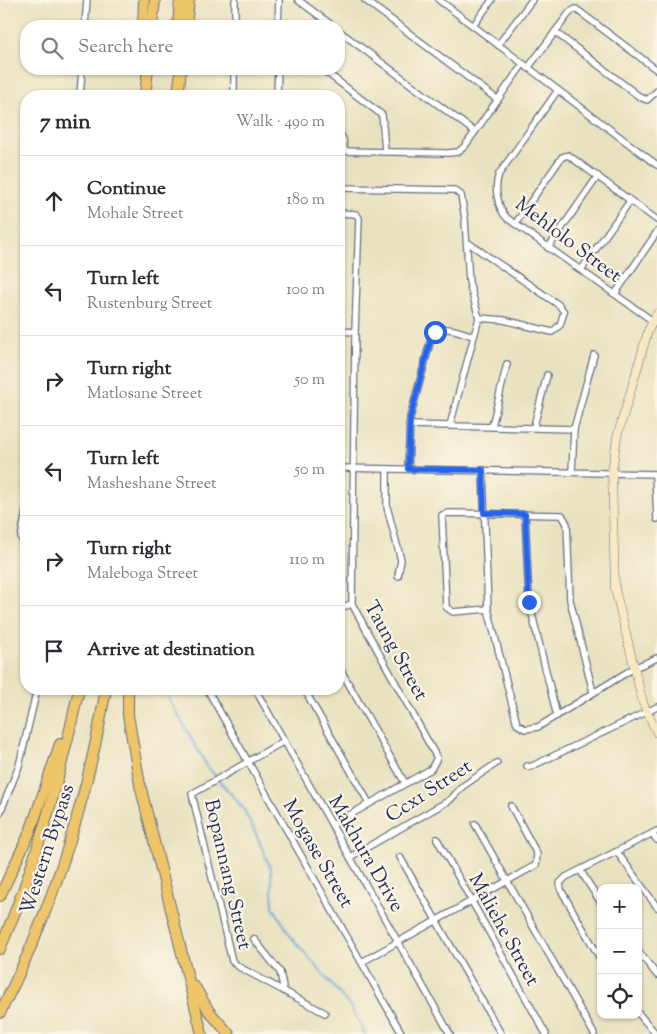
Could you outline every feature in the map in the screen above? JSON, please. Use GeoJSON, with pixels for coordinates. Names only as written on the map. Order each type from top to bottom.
{"type":"FeatureCollection","features":[{"type":"Feature","properties":{"kind":"highway"},"geometry":{"type":"LineString","coordinates":[[143,20],[144,0]]}},
{"type":"Feature","properties":{"kind":"highway"},"geometry":{"type":"LineString","coordinates":[[153,20],[155,0]]}},
{"type":"Feature","properties":{"kind":"highway"},"geometry":{"type":"LineString","coordinates":[[178,20],[180,0]]}},
{"type":"Feature","properties":{"kind":"highway"},"geometry":{"type":"LineString","coordinates":[[187,20],[189,0]]}},
{"type":"Feature","properties":{"kind":"highway"},"geometry":{"type":"LineString","coordinates":[[141,90],[142,75]]}},
{"type":"Feature","properties":{"kind":"highway"},"geometry":{"type":"LineString","coordinates":[[146,90],[147,75]]}},
{"type":"Feature","properties":{"kind":"highway"},"geometry":{"type":"LineString","coordinates":[[172,90],[174,75]]}},
{"type":"Feature","properties":{"kind":"highway"},"geometry":{"type":"LineString","coordinates":[[179,90],[180,75]]}},
{"type":"Feature","properties":{"kind":"highway"},"geometry":{"type":"LineString","coordinates":[[0,896],[30,832],[77,695]]}},
{"type":"Feature","properties":{"kind":"highway","name":"Western Bypass"},"geometry":{"type":"LineString","coordinates":[[0,949],[31,871],[54,795],[78,695]]}},
{"type":"Feature","properties":{"kind":"highway","name":"Western Bypass"},"geometry":{"type":"LineString","coordinates":[[0,1013],[23,967],[57,880],[93,753],[105,695]]}},
{"type":"Feature","properties":{"kind":"highway"},"geometry":{"type":"LineString","coordinates":[[128,695],[128,715],[140,785],[202,1034]]}},
{"type":"Feature","properties":{"kind":"highway"},"geometry":{"type":"LineString","coordinates":[[174,919],[193,982],[200,998],[209,1012],[229,1034]]}},
{"type":"Feature","properties":{"kind":"street"},"geometry":{"type":"LineString","coordinates":[[85,20],[86,0]]}},
{"type":"Feature","properties":{"kind":"street"},"geometry":{"type":"LineString","coordinates":[[235,0],[235,20]]}},
{"type":"Feature","properties":{"kind":"street"},"geometry":{"type":"LineString","coordinates":[[278,0],[278,20]]}},
{"type":"Feature","properties":{"kind":"street"},"geometry":{"type":"LineString","coordinates":[[298,0],[325,20]]}},
{"type":"Feature","properties":{"kind":"street"},"geometry":{"type":"LineString","coordinates":[[365,0],[498,100]]}},
{"type":"Feature","properties":{"kind":"street"},"geometry":{"type":"LineString","coordinates":[[473,26],[492,0]]}},
{"type":"Feature","properties":{"kind":"street"},"geometry":{"type":"LineString","coordinates":[[498,45],[532,0]]}},
{"type":"Feature","properties":{"kind":"street"},"geometry":{"type":"LineString","coordinates":[[442,1],[657,165]]}},
{"type":"Feature","properties":{"kind":"street"},"geometry":{"type":"LineString","coordinates":[[345,151],[454,153],[461,149],[525,66],[570,12],[578,10],[657,70]]}},
{"type":"Feature","properties":{"kind":"street"},"geometry":{"type":"LineString","coordinates":[[555,32],[640,97],[647,100],[654,96],[657,90]]}},
{"type":"Feature","properties":{"kind":"street"},"geometry":{"type":"LineString","coordinates":[[345,35],[475,132]]}},
{"type":"Feature","properties":{"kind":"street"},"geometry":{"type":"LineString","coordinates":[[80,90],[82,75]]}},
{"type":"Feature","properties":{"kind":"street"},"geometry":{"type":"LineString","coordinates":[[234,75],[234,90]]}},
{"type":"Feature","properties":{"kind":"street"},"geometry":{"type":"LineString","coordinates":[[277,90],[278,75]]}},
{"type":"Feature","properties":{"kind":"street"},"geometry":{"type":"LineString","coordinates":[[330,75],[382,115],[385,152]]}},
{"type":"Feature","properties":{"kind":"street","name":"Mehlolo Street"},"geometry":{"type":"LineString","coordinates":[[558,90],[497,178],[499,206],[504,215],[548,248],[615,294],[656,319]]}},
{"type":"Feature","properties":{"kind":"street"},"geometry":{"type":"LineString","coordinates":[[515,224],[564,156],[572,157],[657,220]]}},
{"type":"Feature","properties":{"kind":"street"},"geometry":{"type":"LineString","coordinates":[[548,248],[598,176]]}},
{"type":"Feature","properties":{"kind":"street"},"geometry":{"type":"LineString","coordinates":[[345,188],[454,190],[462,198],[468,242],[469,282],[479,318],[450,425]]}},
{"type":"Feature","properties":{"kind":"street"},"geometry":{"type":"LineString","coordinates":[[581,270],[630,200]]}},
{"type":"Feature","properties":{"kind":"street","name":"Taung Street"},"geometry":{"type":"LineString","coordinates":[[345,213],[356,214],[359,218],[355,332],[352,604],[436,753],[436,760],[430,769],[405,783]]}},
{"type":"Feature","properties":{"kind":"street"},"geometry":{"type":"LineString","coordinates":[[615,294],[657,232]]}},
{"type":"Feature","properties":{"kind":"street"},"geometry":{"type":"LineString","coordinates":[[468,242],[559,305],[564,312],[560,326],[552,332],[504,320],[479,318]]}},
{"type":"Feature","properties":{"kind":"street"},"geometry":{"type":"LineString","coordinates":[[656,319],[617,437],[612,472],[615,589],[646,712],[657,733]]}},
{"type":"Feature","properties":{"kind":"street"},"geometry":{"type":"LineString","coordinates":[[408,469],[410,425],[432,335],[438,330],[446,328],[473,336]]}},
{"type":"Feature","properties":{"kind":"street"},"geometry":{"type":"LineString","coordinates":[[345,331],[355,332]]}},
{"type":"Feature","properties":{"kind":"street"},"geometry":{"type":"LineString","coordinates":[[572,472],[574,429],[594,355]]}},
{"type":"Feature","properties":{"kind":"street"},"geometry":{"type":"LineString","coordinates":[[492,426],[507,364]]}},
{"type":"Feature","properties":{"kind":"street"},"geometry":{"type":"LineString","coordinates":[[534,426],[547,375]]}},
{"type":"Feature","properties":{"kind":"street"},"geometry":{"type":"LineString","coordinates":[[410,425],[534,426],[574,429]]}},
{"type":"Feature","properties":{"kind":"street"},"geometry":{"type":"LineString","coordinates":[[345,468],[656,474],[657,519]]}},
{"type":"Feature","properties":{"kind":"street"},"geometry":{"type":"LineString","coordinates":[[387,469],[387,507],[401,560],[398,576]]}},
{"type":"Feature","properties":{"kind":"street"},"geometry":{"type":"LineString","coordinates":[[483,470],[488,609],[515,721],[520,728],[530,730],[538,728],[593,692],[634,668],[657,658]]}},
{"type":"Feature","properties":{"kind":"street"},"geometry":{"type":"LineString","coordinates":[[488,609],[453,612],[446,607],[442,516],[448,513],[559,514],[565,520],[570,600],[593,692]]}},
{"type":"Feature","properties":{"kind":"street"},"geometry":{"type":"LineString","coordinates":[[525,514],[529,602],[557,716]]}},
{"type":"Feature","properties":{"kind":"street"},"geometry":{"type":"LineString","coordinates":[[345,606],[352,604]]}},
{"type":"Feature","properties":{"kind":"street"},"geometry":{"type":"LineString","coordinates":[[332,825],[405,783],[345,678]]}},
{"type":"Feature","properties":{"kind":"street"},"geometry":{"type":"LineString","coordinates":[[0,813],[19,766],[36,695]]}},
{"type":"Feature","properties":{"kind":"street","name":"Mogase Street"},"geometry":{"type":"LineString","coordinates":[[210,695],[402,1034]]}},
{"type":"Feature","properties":{"kind":"street","name":"Makhura Drive"},"geometry":{"type":"LineString","coordinates":[[258,695],[450,1034]]}},
{"type":"Feature","properties":{"kind":"street"},"geometry":{"type":"LineString","coordinates":[[307,695],[369,804]]}},
{"type":"Feature","properties":{"kind":"street"},"geometry":{"type":"LineString","coordinates":[[527,766],[530,767],[657,707]]}},
{"type":"Feature","properties":{"kind":"street","name":"Bopannang Street"},"geometry":{"type":"LineString","coordinates":[[284,741],[249,763],[192,794],[230,956],[239,967],[325,1013]]}},
{"type":"Feature","properties":{"kind":"street","name":"Ccx1 Street"},"geometry":{"type":"LineString","coordinates":[[350,856],[450,800],[460,788],[496,763]]}},
{"type":"Feature","properties":{"kind":"street"},"geometry":{"type":"LineString","coordinates":[[362,962],[536,865],[539,858],[511,806]]}},
{"type":"Feature","properties":{"kind":"street"},"geometry":{"type":"LineString","coordinates":[[475,824],[594,1034]]}},
{"type":"Feature","properties":{"kind":"street"},"geometry":{"type":"LineString","coordinates":[[597,953],[560,886],[563,879],[655,833],[657,840]]}},
{"type":"Feature","properties":{"kind":"street","name":"Maliehe Street"},"geometry":{"type":"LineString","coordinates":[[437,839],[546,1034]]}},
{"type":"Feature","properties":{"kind":"street"},"geometry":{"type":"LineString","coordinates":[[617,852],[657,907]]}},
{"type":"Feature","properties":{"kind":"street"},"geometry":{"type":"LineString","coordinates":[[400,857],[501,1034]]}},
{"type":"Feature","properties":{"kind":"street"},"geometry":{"type":"LineString","coordinates":[[580,870],[597,896]]}},
{"type":"Feature","properties":{"kind":"street"},"geometry":{"type":"LineString","coordinates":[[254,939],[280,972],[284,991]]}},
{"type":"Feature","properties":{"kind":"street"},"geometry":{"type":"LineString","coordinates":[[642,956],[657,975]]}},
{"type":"Feature","properties":{"kind":"street"},"geometry":{"type":"LineString","coordinates":[[642,1018],[656,1034]]}},
{"type":"Feature","properties":{"kind":"waterway"},"geometry":{"type":"LineString","coordinates":[[168,695],[207,766],[243,808],[255,832],[271,869],[273,907],[292,938],[350,1006],[365,1034]]}},
{"type":"Feature","properties":{"kind":"route"},"geometry":{"type":"LineString","coordinates":[[435,332],[432,335],[411,412],[408,469],[483,470],[484,513],[525,514],[529,602]]}}]}
